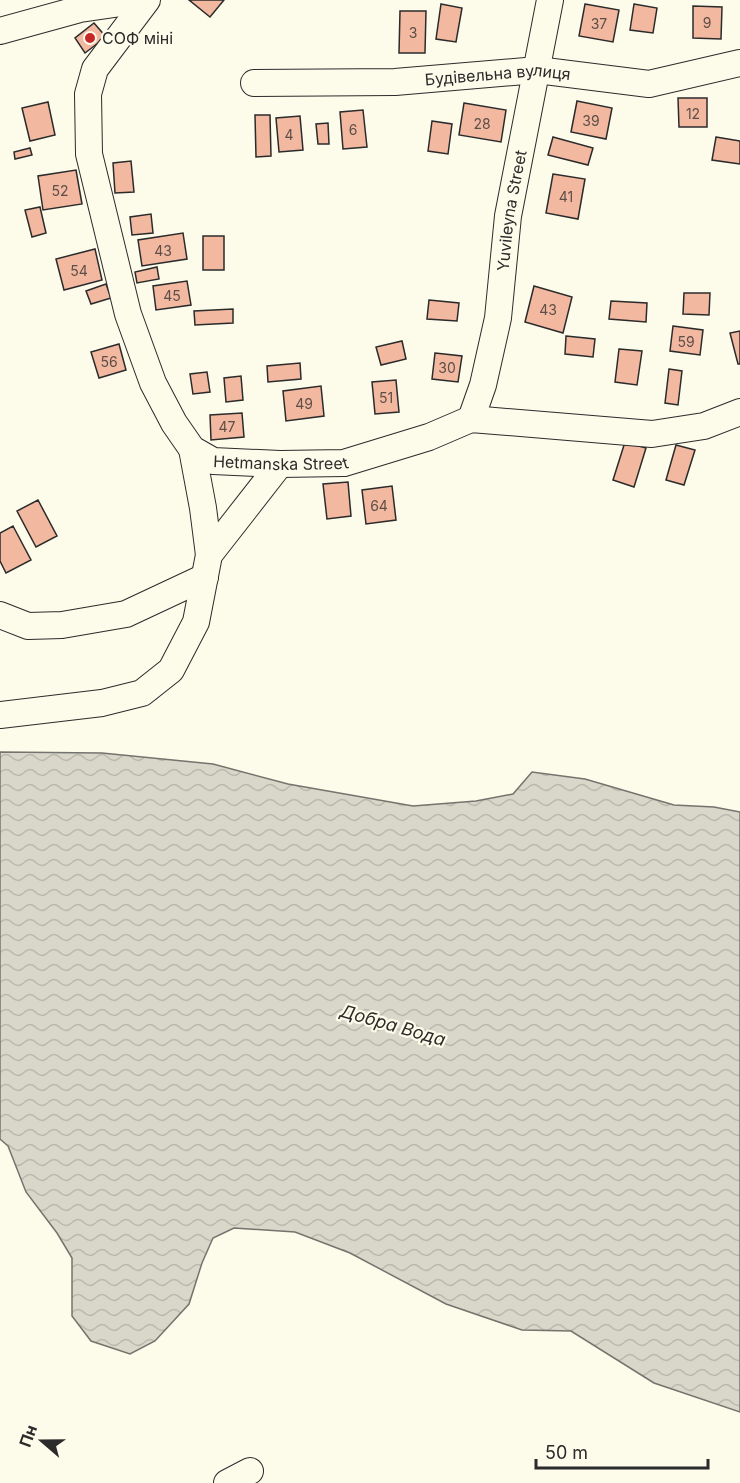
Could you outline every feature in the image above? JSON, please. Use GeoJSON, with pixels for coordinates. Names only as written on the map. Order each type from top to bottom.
{"type":"FeatureCollection","features":[{"type":"Feature","properties":{"kind":"street"},"geometry":{"type":"LineString","coordinates":[[0,31],[80,9],[144,0]]}},
{"type":"Feature","properties":{"kind":"street","name":"Hetmanska Street"},"geometry":{"type":"LineString","coordinates":[[144,0],[95,69],[88,94],[89,154],[128,314],[153,383],[174,423],[192,449],[213,461],[280,464],[344,463],[429,437],[471,419],[652,434],[704,426],[740,412]]}},
{"type":"Feature","properties":{"kind":"street","name":"Yuvileyna Street"},"geometry":{"type":"LineString","coordinates":[[471,419],[483,385],[498,318],[508,216],[550,0]]}},
{"type":"Feature","properties":{"kind":"street","name":"Будівельна вулиця"},"geometry":{"type":"LineString","coordinates":[[254,83],[395,82],[537,70],[649,84],[740,63]]}},
{"type":"Feature","properties":{"kind":"street"},"geometry":{"type":"LineString","coordinates":[[0,715],[102,703],[142,693],[171,670],[196,622],[207,566],[203,508],[192,449]]}},
{"type":"Feature","properties":{"kind":"street"},"geometry":{"type":"LineString","coordinates":[[0,615],[28,626],[62,625],[126,614],[207,566],[280,464]]}},
{"type":"Feature","properties":{"kind":"street"},"geometry":{"type":"LineString","coordinates":[[227,1483],[250,1471]]}},
{"type":"Feature","properties":{"kind":"water","name":"Добра Вода"},"geometry":{"type":"Polygon","coordinates":[[[0,752],[102,753],[213,764],[288,784],[413,806],[476,801],[513,794],[532,772],[585,779],[674,805],[714,807],[740,812],[740,1412],[654,1383],[571,1331],[522,1330],[446,1304],[350,1253],[295,1232],[234,1228],[213,1238],[189,1304],[155,1341],[130,1354],[91,1341],[72,1316],[72,1258],[57,1233],[26,1192],[8,1146],[0,1139],[0,752]]]}},
{"type":"Feature","properties":{"kind":"building"},"geometry":{"type":"Polygon","coordinates":[[[189,0],[224,0],[210,17],[189,0]]]}},
{"type":"Feature","properties":{"kind":"building"},"geometry":{"type":"Polygon","coordinates":[[[441,4],[462,8],[456,42],[436,39],[441,4]]]}},
{"type":"Feature","properties":{"kind":"building"},"geometry":{"type":"Polygon","coordinates":[[[585,4],[619,10],[613,42],[579,36],[585,4]]]}},
{"type":"Feature","properties":{"kind":"building"},"geometry":{"type":"Polygon","coordinates":[[[634,4],[657,8],[653,33],[630,30],[634,4]]]}},
{"type":"Feature","properties":{"kind":"building"},"geometry":{"type":"Polygon","coordinates":[[[693,6],[722,7],[721,39],[693,38],[693,6]]]}},
{"type":"Feature","properties":{"kind":"building"},"geometry":{"type":"Polygon","coordinates":[[[400,11],[426,11],[425,53],[399,53],[400,11]]]}},
{"type":"Feature","properties":{"kind":"building","name":"СОФ міні"},"geometry":{"type":"Polygon","coordinates":[[[94,23],[106,37],[85,53],[75,38],[94,23]]]}},
{"type":"Feature","properties":{"kind":"building"},"geometry":{"type":"Polygon","coordinates":[[[678,98],[707,98],[707,127],[679,127],[678,98]]]}},
{"type":"Feature","properties":{"kind":"building"},"geometry":{"type":"Polygon","coordinates":[[[577,101],[612,108],[606,139],[571,132],[577,101]]]}},
{"type":"Feature","properties":{"kind":"building"},"geometry":{"type":"Polygon","coordinates":[[[48,102],[55,135],[30,141],[22,108],[48,102]]]}},
{"type":"Feature","properties":{"kind":"building"},"geometry":{"type":"Polygon","coordinates":[[[464,103],[506,110],[501,142],[459,135],[464,103]]]}},
{"type":"Feature","properties":{"kind":"building"},"geometry":{"type":"Polygon","coordinates":[[[363,110],[367,147],[343,149],[340,112],[363,110]]]}},
{"type":"Feature","properties":{"kind":"building"},"geometry":{"type":"Polygon","coordinates":[[[255,115],[270,115],[271,156],[256,157],[255,115]]]}},
{"type":"Feature","properties":{"kind":"building"},"geometry":{"type":"Polygon","coordinates":[[[300,116],[303,150],[279,152],[276,118],[300,116]]]}},
{"type":"Feature","properties":{"kind":"building"},"geometry":{"type":"Polygon","coordinates":[[[432,121],[452,124],[448,154],[428,151],[432,121]]]}},
{"type":"Feature","properties":{"kind":"building"},"geometry":{"type":"Polygon","coordinates":[[[328,123],[329,144],[318,144],[316,124],[328,123]]]}},
{"type":"Feature","properties":{"kind":"building"},"geometry":{"type":"Polygon","coordinates":[[[553,137],[593,148],[588,165],[548,155],[553,137]]]}},
{"type":"Feature","properties":{"kind":"building"},"geometry":{"type":"Polygon","coordinates":[[[716,137],[740,141],[740,164],[712,160],[716,137]]]}},
{"type":"Feature","properties":{"kind":"building"},"geometry":{"type":"Polygon","coordinates":[[[30,148],[32,155],[15,159],[14,152],[30,148]]]}},
{"type":"Feature","properties":{"kind":"building"},"geometry":{"type":"Polygon","coordinates":[[[131,161],[134,192],[115,193],[113,163],[131,161]]]}},
{"type":"Feature","properties":{"kind":"building"},"geometry":{"type":"Polygon","coordinates":[[[76,170],[82,204],[43,210],[38,176],[76,170]]]}},
{"type":"Feature","properties":{"kind":"building"},"geometry":{"type":"Polygon","coordinates":[[[553,174],[585,179],[578,219],[546,213],[553,174]]]}},
{"type":"Feature","properties":{"kind":"building"},"geometry":{"type":"Polygon","coordinates":[[[40,207],[46,233],[32,237],[25,210],[40,207]]]}},
{"type":"Feature","properties":{"kind":"building"},"geometry":{"type":"Polygon","coordinates":[[[151,214],[153,233],[132,235],[130,217],[151,214]]]}},
{"type":"Feature","properties":{"kind":"building"},"geometry":{"type":"Polygon","coordinates":[[[183,233],[187,259],[142,266],[138,240],[183,233]]]}},
{"type":"Feature","properties":{"kind":"building"},"geometry":{"type":"Polygon","coordinates":[[[203,236],[224,236],[224,270],[203,270],[203,236]]]}},
{"type":"Feature","properties":{"kind":"building"},"geometry":{"type":"Polygon","coordinates":[[[95,249],[102,280],[64,290],[56,259],[95,249]]]}},
{"type":"Feature","properties":{"kind":"building"},"geometry":{"type":"Polygon","coordinates":[[[157,267],[159,279],[137,283],[135,272],[157,267]]]}},
{"type":"Feature","properties":{"kind":"building"},"geometry":{"type":"Polygon","coordinates":[[[187,281],[191,305],[156,310],[153,286],[187,281]]]}},
{"type":"Feature","properties":{"kind":"building"},"geometry":{"type":"Polygon","coordinates":[[[106,284],[111,298],[91,304],[86,291],[106,284]]]}},
{"type":"Feature","properties":{"kind":"building"},"geometry":{"type":"Polygon","coordinates":[[[534,286],[572,297],[563,333],[525,322],[534,286]]]}},
{"type":"Feature","properties":{"kind":"building"},"geometry":{"type":"Polygon","coordinates":[[[684,293],[710,293],[709,315],[683,314],[684,293]]]}},
{"type":"Feature","properties":{"kind":"building"},"geometry":{"type":"Polygon","coordinates":[[[429,300],[459,303],[457,321],[427,319],[429,300]]]}},
{"type":"Feature","properties":{"kind":"building"},"geometry":{"type":"Polygon","coordinates":[[[611,301],[647,303],[646,322],[609,319],[611,301]]]}},
{"type":"Feature","properties":{"kind":"building"},"geometry":{"type":"Polygon","coordinates":[[[233,309],[233,323],[195,325],[194,311],[233,309]]]}},
{"type":"Feature","properties":{"kind":"building"},"geometry":{"type":"Polygon","coordinates":[[[673,326],[703,330],[700,355],[670,351],[673,326]]]}},
{"type":"Feature","properties":{"kind":"building"},"geometry":{"type":"Polygon","coordinates":[[[740,331],[740,364],[738,364],[730,333],[740,331]]]}},
{"type":"Feature","properties":{"kind":"building"},"geometry":{"type":"Polygon","coordinates":[[[566,336],[595,339],[593,357],[565,354],[566,336]]]}},
{"type":"Feature","properties":{"kind":"building"},"geometry":{"type":"Polygon","coordinates":[[[402,341],[406,359],[381,365],[376,347],[402,341]]]}},
{"type":"Feature","properties":{"kind":"building"},"geometry":{"type":"Polygon","coordinates":[[[119,344],[126,370],[99,378],[91,352],[119,344]]]}},
{"type":"Feature","properties":{"kind":"building"},"geometry":{"type":"Polygon","coordinates":[[[619,349],[642,351],[637,385],[615,382],[619,349]]]}},
{"type":"Feature","properties":{"kind":"building"},"geometry":{"type":"Polygon","coordinates":[[[435,353],[462,356],[458,382],[432,379],[435,353]]]}},
{"type":"Feature","properties":{"kind":"building"},"geometry":{"type":"Polygon","coordinates":[[[300,363],[301,379],[268,382],[267,366],[300,363]]]}},
{"type":"Feature","properties":{"kind":"building"},"geometry":{"type":"Polygon","coordinates":[[[669,369],[682,371],[678,405],[665,403],[669,369]]]}},
{"type":"Feature","properties":{"kind":"building"},"geometry":{"type":"Polygon","coordinates":[[[207,372],[210,392],[193,394],[190,374],[207,372]]]}},
{"type":"Feature","properties":{"kind":"building"},"geometry":{"type":"Polygon","coordinates":[[[241,376],[243,400],[226,402],[224,378],[241,376]]]}},
{"type":"Feature","properties":{"kind":"building"},"geometry":{"type":"Polygon","coordinates":[[[396,380],[399,412],[375,414],[372,382],[396,380]]]}},
{"type":"Feature","properties":{"kind":"building"},"geometry":{"type":"Polygon","coordinates":[[[321,386],[324,416],[286,421],[283,391],[321,386]]]}},
{"type":"Feature","properties":{"kind":"building"},"geometry":{"type":"Polygon","coordinates":[[[242,413],[244,437],[211,440],[210,415],[242,413]]]}},
{"type":"Feature","properties":{"kind":"building"},"geometry":{"type":"Polygon","coordinates":[[[625,442],[646,448],[634,487],[613,480],[625,442]]]}},
{"type":"Feature","properties":{"kind":"building"},"geometry":{"type":"Polygon","coordinates":[[[676,445],[695,450],[684,485],[666,480],[676,445]]]}},
{"type":"Feature","properties":{"kind":"building"},"geometry":{"type":"Polygon","coordinates":[[[348,482],[351,516],[327,519],[323,484],[348,482]]]}},
{"type":"Feature","properties":{"kind":"building"},"geometry":{"type":"Polygon","coordinates":[[[392,486],[396,520],[366,524],[362,490],[392,486]]]}},
{"type":"Feature","properties":{"kind":"building"},"geometry":{"type":"Polygon","coordinates":[[[38,500],[57,536],[36,547],[17,511],[38,500]]]}},
{"type":"Feature","properties":{"kind":"building"},"geometry":{"type":"Polygon","coordinates":[[[13,526],[31,560],[6,573],[0,561],[0,533],[13,526]]]}},
{"type":"Feature","properties":{"kind":"place","name":"СОФ міні"},"geometry":{"type":"Point","coordinates":[90,38]}}]}
